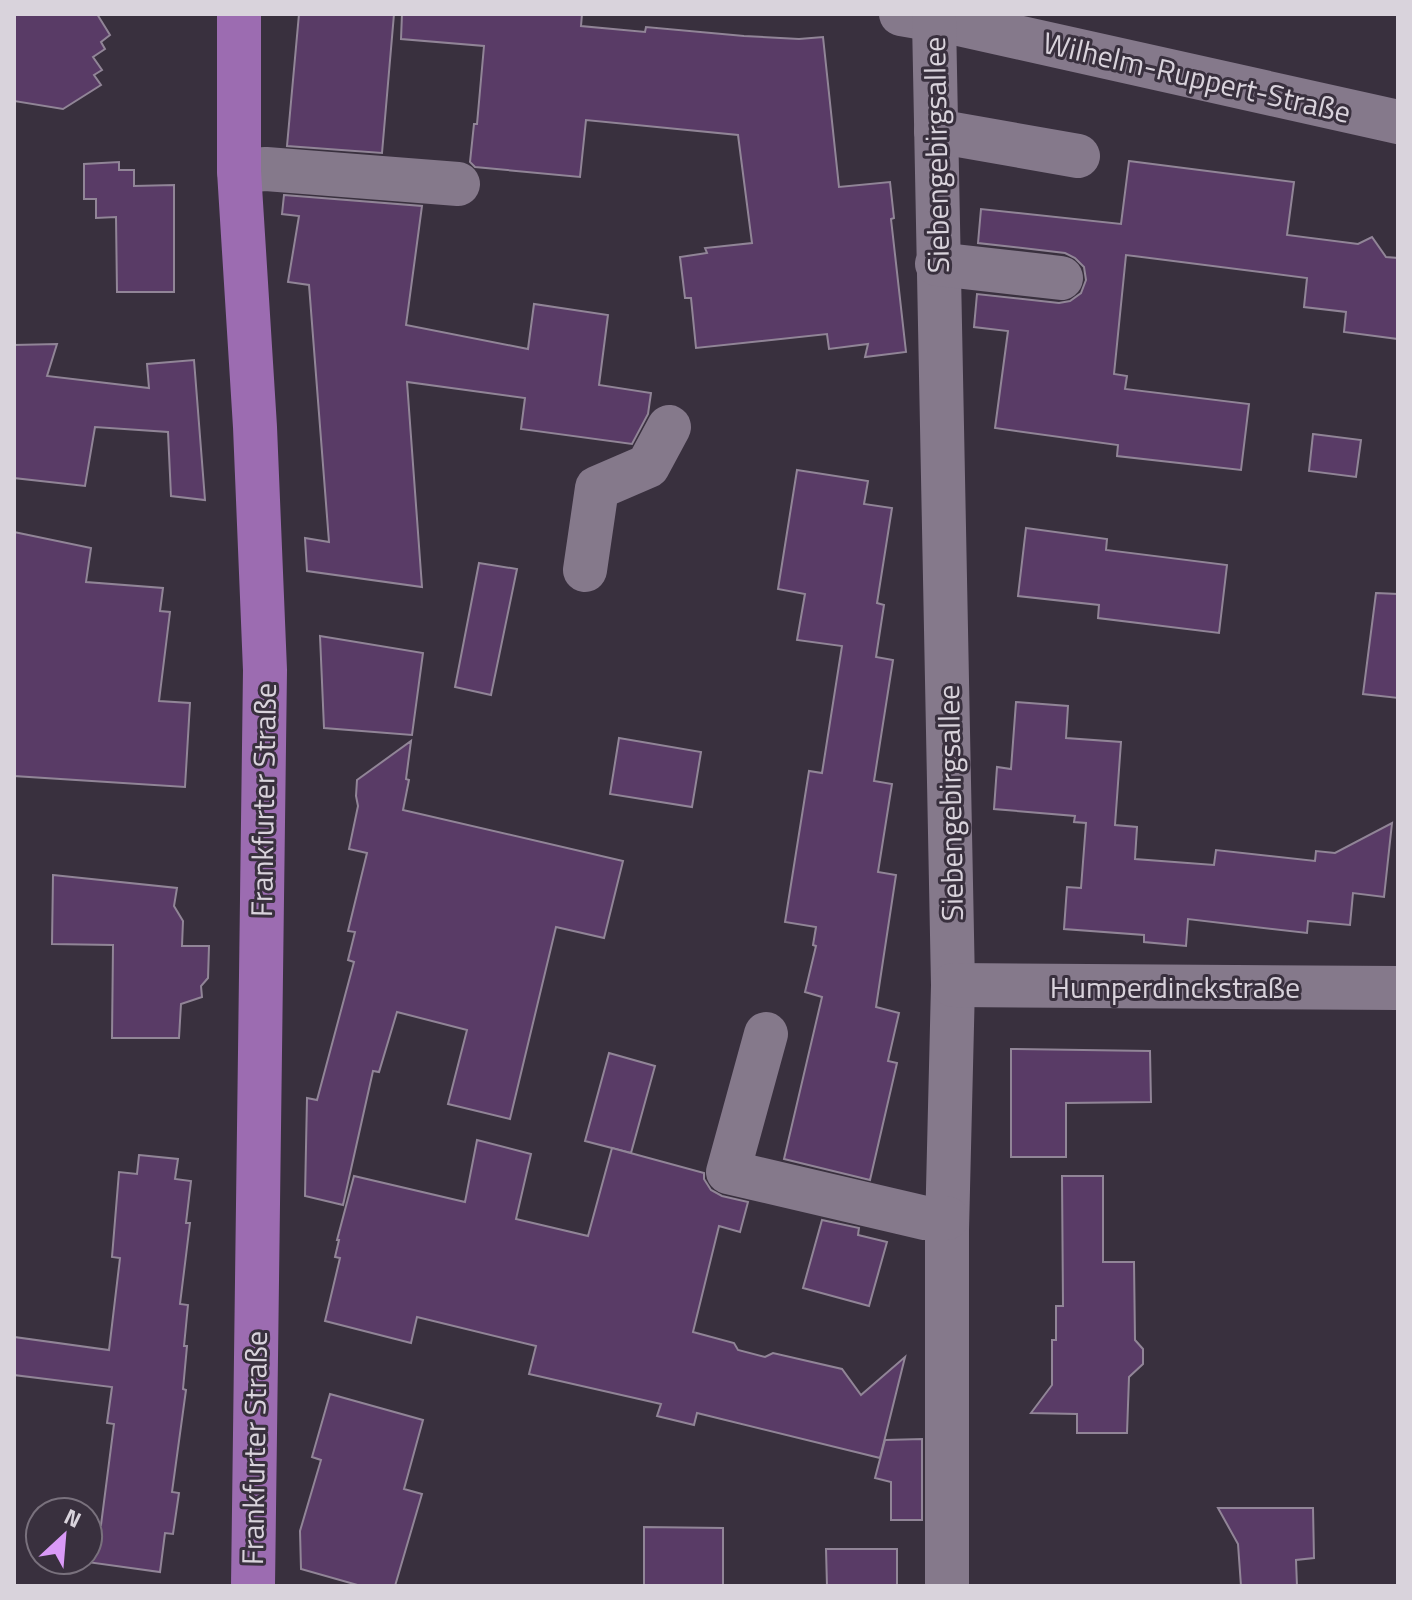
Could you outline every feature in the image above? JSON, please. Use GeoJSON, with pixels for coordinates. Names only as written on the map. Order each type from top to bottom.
{"type":"FeatureCollection","features":[{"type":"Feature","properties":{"kind":"main road","name":"Frankfurter Straße"},"geometry":{"type":"LineString","coordinates":[[239,14],[239,171],[255,427],[265,670],[258,1584]]}},
{"type":"Feature","properties":{"kind":"street","name":"Wilhelm-Ruppert-Straße"},"geometry":{"type":"LineString","coordinates":[[938,18],[1398,122]]}},
{"type":"Feature","properties":{"kind":"street","name":"Siebengebirgsallee"},"geometry":{"type":"LineString","coordinates":[[938,18],[937,264],[953,985],[947,1218],[947,1586]]}},
{"type":"Feature","properties":{"kind":"street"},"geometry":{"type":"LineString","coordinates":[[936,131],[1078,156]]}},
{"type":"Feature","properties":{"kind":"street"},"geometry":{"type":"LineString","coordinates":[[239,171],[266,169],[458,184]]}},
{"type":"Feature","properties":{"kind":"street"},"geometry":{"type":"LineString","coordinates":[[937,264],[1061,278]]}},
{"type":"Feature","properties":{"kind":"street"},"geometry":{"type":"LineString","coordinates":[[585,570],[597,488],[648,466],[669,427]]}},
{"type":"Feature","properties":{"kind":"street","name":"Humperdinckstraße"},"geometry":{"type":"LineString","coordinates":[[953,985],[1398,988]]}},
{"type":"Feature","properties":{"kind":"street"},"geometry":{"type":"LineString","coordinates":[[766,1034],[728,1172],[925,1218],[947,1218]]}},
{"type":"Feature","properties":{"kind":"building"},"geometry":{"type":"Polygon","coordinates":[[[14,14],[97,14],[110,35],[101,42],[105,49],[93,57],[102,70],[94,75],[101,85],[63,109],[14,101],[14,14]]]}},
{"type":"Feature","properties":{"kind":"building"},"geometry":{"type":"Polygon","coordinates":[[[299,14],[394,14],[382,153],[287,146],[299,14]]]}},
{"type":"Feature","properties":{"kind":"building"},"geometry":{"type":"Polygon","coordinates":[[[402,14],[582,14],[581,26],[645,32],[646,27],[799,39],[823,37],[839,187],[890,182],[894,218],[891,219],[906,352],[865,357],[868,344],[829,349],[827,334],[696,348],[691,298],[685,298],[680,257],[707,253],[705,248],[752,243],[738,135],[586,120],[580,177],[475,167],[470,162],[484,46],[401,39],[402,14]]]}},
{"type":"Feature","properties":{"kind":"building"},"geometry":{"type":"Polygon","coordinates":[[[1129,161],[1294,182],[1287,235],[1358,244],[1372,237],[1386,257],[1398,258],[1398,339],[1344,332],[1346,312],[1304,307],[1307,278],[1126,255],[1114,374],[1127,376],[1125,389],[1249,404],[1241,470],[1117,456],[1118,445],[995,428],[1008,331],[974,327],[977,294],[1059,303],[1070,301],[1081,293],[1086,280],[1084,267],[1065,253],[978,243],[981,209],[1121,224],[1129,161]]]}},
{"type":"Feature","properties":{"kind":"building"},"geometry":{"type":"Polygon","coordinates":[[[119,162],[119,170],[134,170],[134,186],[174,185],[174,292],[117,292],[116,217],[96,218],[96,199],[84,199],[84,164],[119,162]]]}},
{"type":"Feature","properties":{"kind":"building"},"geometry":{"type":"Polygon","coordinates":[[[284,195],[422,206],[406,325],[528,349],[534,304],[608,315],[599,385],[651,393],[648,414],[632,444],[521,429],[525,398],[407,382],[422,587],[307,571],[305,538],[329,542],[309,285],[288,282],[299,216],[282,214],[284,195]]]}},
{"type":"Feature","properties":{"kind":"building"},"geometry":{"type":"Polygon","coordinates":[[[57,344],[47,376],[149,388],[147,364],[194,360],[205,500],[171,496],[168,432],[95,427],[85,486],[14,478],[14,345],[57,344]]]}},
{"type":"Feature","properties":{"kind":"building"},"geometry":{"type":"Polygon","coordinates":[[[1313,434],[1361,440],[1356,477],[1309,471],[1313,434]]]}},
{"type":"Feature","properties":{"kind":"building"},"geometry":{"type":"Polygon","coordinates":[[[797,470],[868,481],[864,504],[892,508],[877,603],[884,605],[876,657],[893,660],[874,781],[892,784],[878,872],[896,875],[876,1007],[899,1013],[888,1061],[897,1063],[870,1180],[784,1159],[822,997],[805,992],[816,946],[813,945],[816,927],[785,922],[809,771],[822,773],[842,646],[797,640],[805,594],[778,589],[797,470]]]}},
{"type":"Feature","properties":{"kind":"building"},"geometry":{"type":"Polygon","coordinates":[[[1026,528],[1107,539],[1106,550],[1227,565],[1219,633],[1098,618],[1099,605],[1018,596],[1026,528]]]}},
{"type":"Feature","properties":{"kind":"building"},"geometry":{"type":"Polygon","coordinates":[[[14,532],[91,548],[86,582],[163,588],[160,611],[170,612],[159,701],[190,703],[185,787],[14,776],[14,532]]]}},
{"type":"Feature","properties":{"kind":"building"},"geometry":{"type":"Polygon","coordinates":[[[479,563],[517,569],[491,695],[455,687],[479,563]]]}},
{"type":"Feature","properties":{"kind":"building"},"geometry":{"type":"Polygon","coordinates":[[[1376,593],[1398,594],[1398,698],[1363,694],[1376,593]]]}},
{"type":"Feature","properties":{"kind":"building"},"geometry":{"type":"Polygon","coordinates":[[[320,636],[423,653],[412,735],[324,728],[320,636]]]}},
{"type":"Feature","properties":{"kind":"building"},"geometry":{"type":"Polygon","coordinates":[[[1016,702],[1068,706],[1066,738],[1121,742],[1115,825],[1137,827],[1135,859],[1214,865],[1216,850],[1315,861],[1316,851],[1335,853],[1392,823],[1384,897],[1353,893],[1350,925],[1308,921],[1307,933],[1188,919],[1186,946],[1144,942],[1144,935],[1064,929],[1067,887],[1081,888],[1086,823],[1074,822],[1075,816],[994,809],[997,767],[1011,769],[1016,702]]]}},
{"type":"Feature","properties":{"kind":"building"},"geometry":{"type":"Polygon","coordinates":[[[619,738],[701,752],[692,807],[610,794],[619,738]]]}},
{"type":"Feature","properties":{"kind":"building"},"geometry":{"type":"Polygon","coordinates":[[[411,741],[406,779],[409,780],[403,810],[623,861],[604,938],[556,927],[510,1119],[448,1104],[467,1030],[397,1012],[379,1072],[373,1071],[343,1205],[305,1196],[307,1098],[317,1100],[354,962],[348,960],[355,932],[348,931],[367,853],[349,849],[358,806],[357,780],[411,741]]]}},
{"type":"Feature","properties":{"kind":"building"},"geometry":{"type":"Polygon","coordinates":[[[53,875],[177,888],[174,906],[183,921],[182,946],[209,946],[208,978],[201,986],[202,997],[181,1004],[179,1038],[112,1038],[113,945],[52,944],[53,875]]]}},
{"type":"Feature","properties":{"kind":"building"},"geometry":{"type":"Polygon","coordinates":[[[1011,1049],[1150,1051],[1151,1102],[1066,1103],[1066,1157],[1011,1157],[1011,1049]]]}},
{"type":"Feature","properties":{"kind":"building"},"geometry":{"type":"Polygon","coordinates":[[[609,1053],[655,1066],[631,1153],[585,1141],[609,1053]]]}},
{"type":"Feature","properties":{"kind":"building"},"geometry":{"type":"Polygon","coordinates":[[[477,1140],[531,1154],[516,1219],[588,1236],[612,1148],[704,1173],[711,1190],[748,1202],[740,1232],[719,1226],[693,1332],[734,1343],[738,1350],[765,1357],[773,1353],[842,1369],[861,1395],[905,1357],[880,1458],[697,1413],[694,1425],[657,1416],[661,1404],[529,1374],[536,1346],[417,1317],[411,1343],[325,1321],[340,1258],[335,1257],[337,1240],[354,1176],[465,1202],[477,1140]]]}},
{"type":"Feature","properties":{"kind":"building"},"geometry":{"type":"Polygon","coordinates":[[[139,1155],[178,1159],[175,1179],[191,1181],[186,1223],[190,1223],[180,1304],[188,1305],[184,1346],[187,1346],[183,1389],[186,1390],[172,1492],[179,1493],[173,1534],[165,1533],[160,1572],[104,1564],[104,1502],[114,1424],[107,1423],[112,1387],[14,1375],[14,1337],[109,1350],[120,1258],[112,1257],[119,1172],[137,1174],[139,1155]]]}},
{"type":"Feature","properties":{"kind":"building"},"geometry":{"type":"Polygon","coordinates":[[[1062,1176],[1103,1176],[1103,1262],[1134,1262],[1135,1340],[1143,1349],[1143,1364],[1129,1377],[1127,1433],[1077,1433],[1077,1414],[1031,1413],[1052,1385],[1056,1306],[1063,1306],[1062,1176]]]}},
{"type":"Feature","properties":{"kind":"building"},"geometry":{"type":"Polygon","coordinates":[[[822,1220],[859,1228],[858,1235],[887,1242],[869,1306],[803,1288],[822,1220]]]}},
{"type":"Feature","properties":{"kind":"building"},"geometry":{"type":"Polygon","coordinates":[[[330,1394],[423,1420],[404,1489],[422,1494],[395,1586],[361,1586],[301,1569],[300,1531],[321,1460],[312,1457],[330,1394]]]}},
{"type":"Feature","properties":{"kind":"building"},"geometry":{"type":"Polygon","coordinates":[[[922,1439],[922,1520],[891,1520],[891,1482],[875,1478],[885,1440],[922,1439]]]}},
{"type":"Feature","properties":{"kind":"building"},"geometry":{"type":"Polygon","coordinates":[[[1218,1508],[1313,1508],[1314,1558],[1296,1560],[1297,1586],[1241,1586],[1238,1544],[1218,1508]]]}},
{"type":"Feature","properties":{"kind":"building"},"geometry":{"type":"Polygon","coordinates":[[[644,1527],[723,1528],[723,1586],[644,1586],[644,1527]]]}},
{"type":"Feature","properties":{"kind":"building"},"geometry":{"type":"Polygon","coordinates":[[[826,1549],[897,1549],[897,1586],[827,1586],[826,1549]]]}}]}
